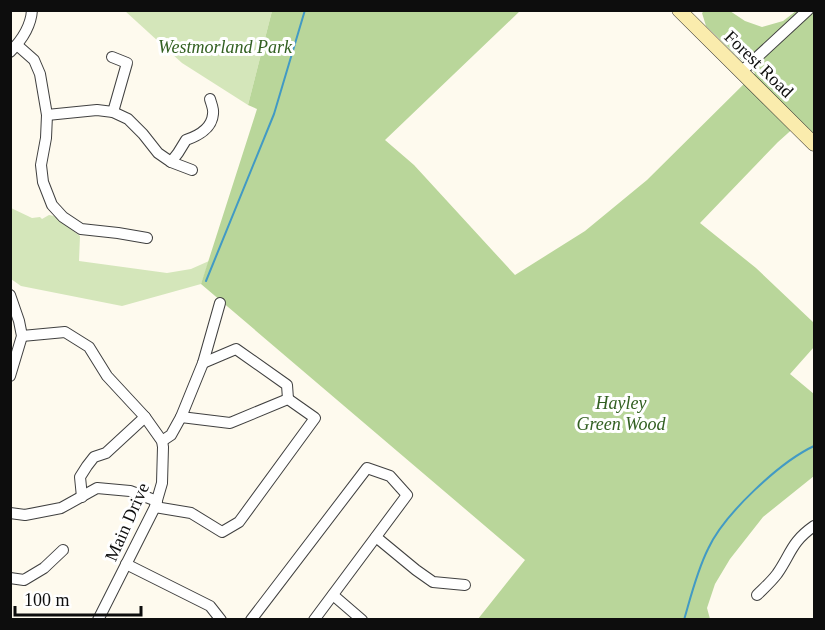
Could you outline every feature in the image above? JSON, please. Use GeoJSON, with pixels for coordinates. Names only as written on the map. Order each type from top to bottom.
{"type":"FeatureCollection","features":[{"type":"Feature","properties":{"kind":"main road","name":"Forest Road"},"geometry":{"type":"LineString","coordinates":[[679,10],[814,144]]}},
{"type":"Feature","properties":{"kind":"street"},"geometry":{"type":"LineString","coordinates":[[32,10],[22,38],[14,49],[34,60],[40,74],[47,115],[41,165],[43,182],[52,205],[63,218],[81,229],[118,232],[147,238]]}},
{"type":"Feature","properties":{"kind":"street"},"geometry":{"type":"LineString","coordinates":[[741,72],[808,10]]}},
{"type":"Feature","properties":{"kind":"street"},"geometry":{"type":"LineString","coordinates":[[112,57],[130,61],[113,112]]}},
{"type":"Feature","properties":{"kind":"street"},"geometry":{"type":"LineString","coordinates":[[171,162],[186,140],[207,128],[213,113],[210,99]]}},
{"type":"Feature","properties":{"kind":"street"},"geometry":{"type":"LineString","coordinates":[[47,115],[97,110],[113,112],[128,119],[158,153],[171,162],[192,170]]}},
{"type":"Feature","properties":{"kind":"street"},"geometry":{"type":"LineString","coordinates":[[10,294],[22,336],[10,376]]}},
{"type":"Feature","properties":{"kind":"street"},"geometry":{"type":"LineString","coordinates":[[22,336],[65,332],[88,347],[107,375],[145,417],[162,441],[171,435],[181,417],[203,363],[220,303]]}},
{"type":"Feature","properties":{"kind":"street"},"geometry":{"type":"LineString","coordinates":[[203,363],[236,349],[287,386],[288,399]]}},
{"type":"Feature","properties":{"kind":"street"},"geometry":{"type":"LineString","coordinates":[[181,417],[230,423],[288,399]]}},
{"type":"Feature","properties":{"kind":"street"},"geometry":{"type":"LineString","coordinates":[[10,513],[25,515],[62,508],[97,489],[130,491],[156,504],[191,513],[222,532],[239,522],[315,418],[288,399]]}},
{"type":"Feature","properties":{"kind":"street"},"geometry":{"type":"LineString","coordinates":[[82,497],[80,477],[94,457],[106,453],[145,417]]}},
{"type":"Feature","properties":{"kind":"street","name":"Main Drive"},"geometry":{"type":"LineString","coordinates":[[98,620],[156,504],[162,483],[164,451],[162,441]]}},
{"type":"Feature","properties":{"kind":"street"},"geometry":{"type":"LineString","coordinates":[[251,620],[368,468],[390,476],[407,495],[314,620]]}},
{"type":"Feature","properties":{"kind":"street"},"geometry":{"type":"LineString","coordinates":[[757,595],[778,573],[796,542],[814,526]]}},
{"type":"Feature","properties":{"kind":"street"},"geometry":{"type":"LineString","coordinates":[[376,537],[433,582],[465,585]]}},
{"type":"Feature","properties":{"kind":"street"},"geometry":{"type":"LineString","coordinates":[[10,578],[24,580],[44,568],[63,550]]}},
{"type":"Feature","properties":{"kind":"street"},"geometry":{"type":"LineString","coordinates":[[126,564],[210,606],[221,620]]}},
{"type":"Feature","properties":{"kind":"street"},"geometry":{"type":"LineString","coordinates":[[333,595],[362,620]]}},
{"type":"Feature","properties":{"kind":"green space","name":"Westmorland Park"},"geometry":{"type":"Polygon","coordinates":[[[125,11],[272,11],[248,105],[182,63],[125,11]]]}},
{"type":"Feature","properties":{"kind":"green space","name":"Hayley Green Wood"},"geometry":{"type":"Polygon","coordinates":[[[272,11],[520,11],[385,140],[414,165],[515,275],[585,231],[647,180],[755,73],[706,26],[702,13],[704,11],[730,11],[745,21],[762,27],[783,21],[796,11],[814,11],[814,134],[808,128],[797,125],[700,223],[756,268],[814,323],[814,347],[790,374],[814,394],[814,476],[763,517],[730,559],[715,584],[707,608],[710,619],[478,619],[525,560],[201,284],[257,109],[248,105],[272,11]]]}},
{"type":"Feature","properties":{"kind":"green space"},"geometry":{"type":"Polygon","coordinates":[[[11,208],[32,218],[42,219],[49,215],[54,216],[80,236],[79,261],[167,273],[191,269],[209,261],[201,284],[122,306],[21,286],[11,279],[11,208]]]}},
{"type":"Feature","properties":{"kind":"waterway"},"geometry":{"type":"LineString","coordinates":[[206,281],[274,114],[305,10]]}},
{"type":"Feature","properties":{"kind":"waterway"},"geometry":{"type":"LineString","coordinates":[[684,620],[704,557],[727,520],[770,476],[814,446]]}}]}
